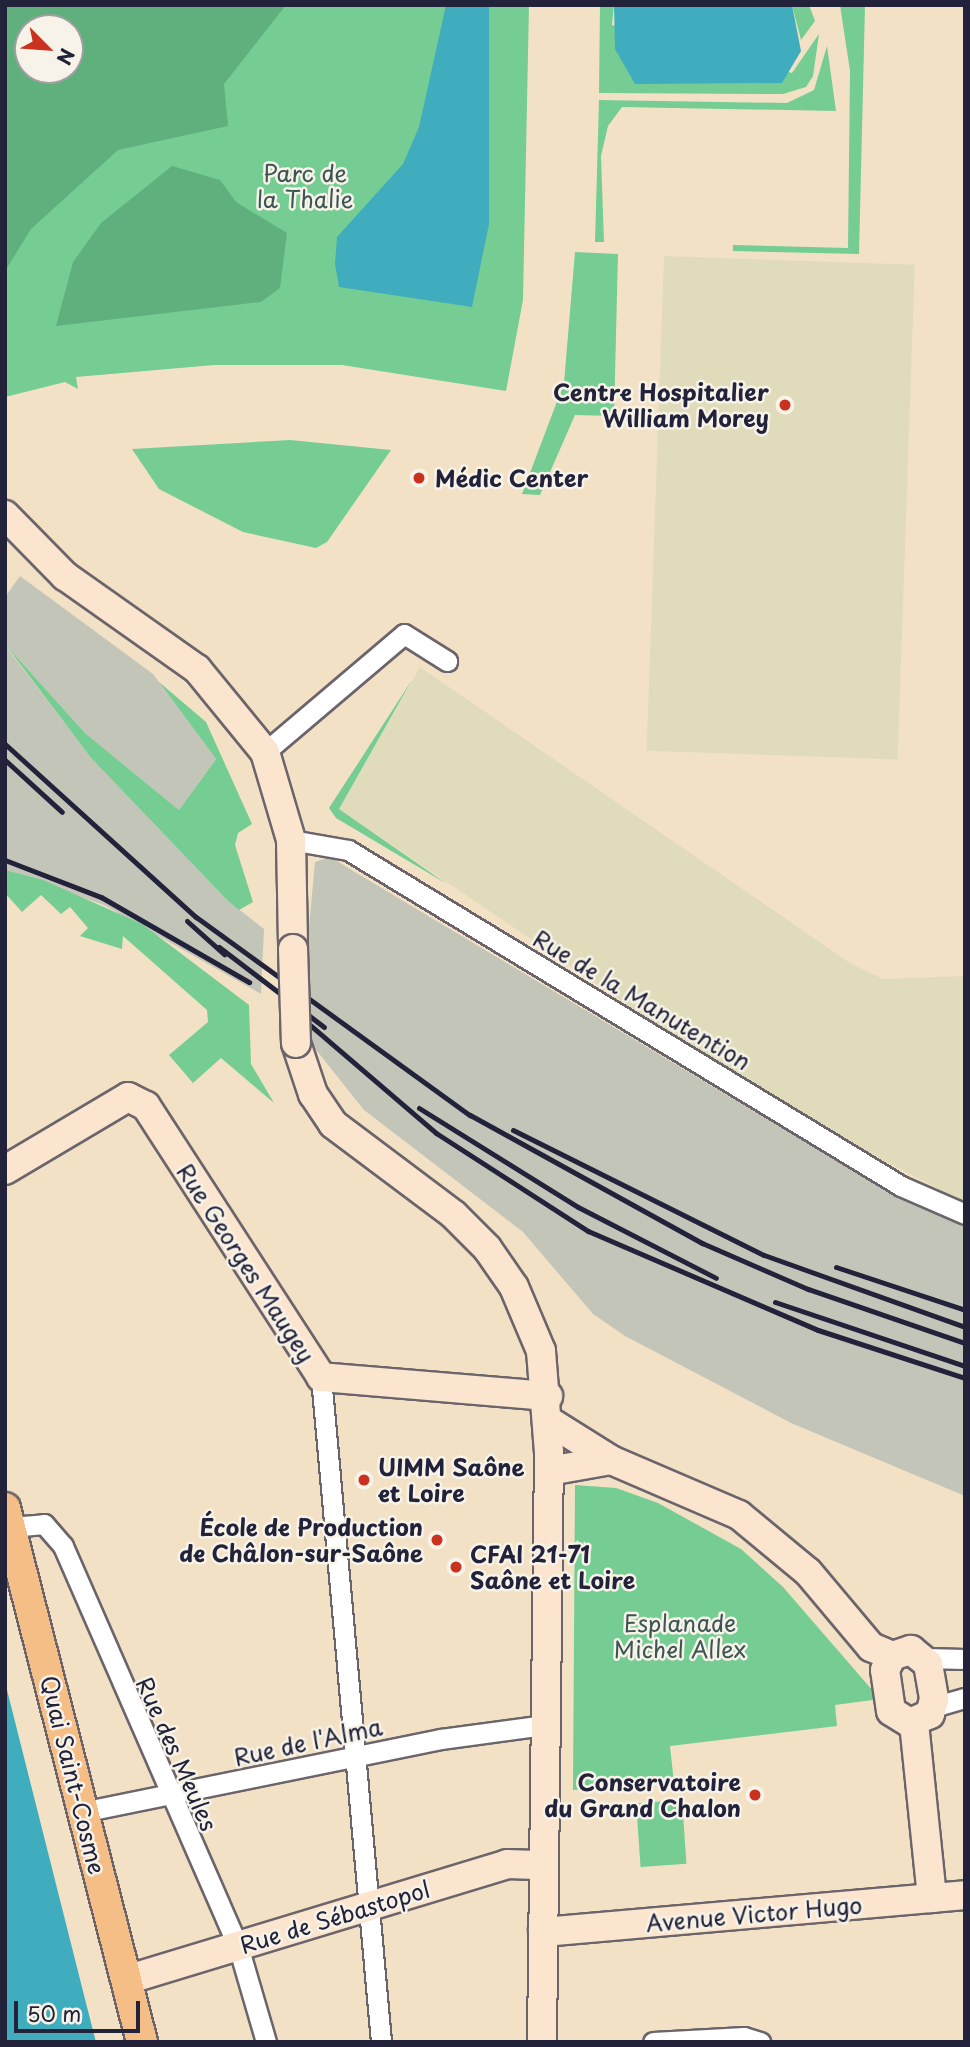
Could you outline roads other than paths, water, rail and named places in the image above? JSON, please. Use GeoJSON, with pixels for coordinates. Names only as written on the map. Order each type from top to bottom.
{"type":"FeatureCollection","features":[{"type":"Feature","properties":{"kind":"main road","name":"Quai Saint-Cosme"},"geometry":{"type":"LineString","coordinates":[[8,1518],[142,2042]]}},
{"type":"Feature","properties":{"kind":"street"},"geometry":{"type":"LineString","coordinates":[[5,515],[65,576],[197,669],[265,752],[291,840],[296,1044],[313,1094],[333,1124],[454,1215],[501,1266],[541,1351],[548,1409],[549,1471],[542,2042]]}},
{"type":"Feature","properties":{"kind":"street"},"geometry":{"type":"LineString","coordinates":[[265,752],[404,634],[447,662]]}},
{"type":"Feature","properties":{"kind":"street","name":"Rue de la Manutention"},"geometry":{"type":"LineString","coordinates":[[291,840],[348,850],[901,1186],[965,1214]]}},
{"type":"Feature","properties":{"kind":"street","name":"Rue Georges Maugey"},"geometry":{"type":"LineString","coordinates":[[5,1170],[117,1099],[138,1101],[321,1377],[352,1758],[381,2042]]}},
{"type":"Feature","properties":{"kind":"street"},"geometry":{"type":"LineString","coordinates":[[321,1377],[548,1409],[611,1460],[739,1515],[808,1572],[871,1647],[892,1656],[911,1650],[925,1658],[965,1660]]}},
{"type":"Feature","properties":{"kind":"street"},"geometry":{"type":"LineString","coordinates":[[549,1471],[611,1460]]}},
{"type":"Feature","properties":{"kind":"street","name":"Rue des Meules"},"geometry":{"type":"LineString","coordinates":[[8,1518],[44,1524],[63,1546],[167,1796],[238,1946],[266,2042]]}},
{"type":"Feature","properties":{"kind":"street"},"geometry":{"type":"LineString","coordinates":[[892,1656],[885,1670],[891,1711],[924,1715],[965,1698]]}},
{"type":"Feature","properties":{"kind":"street"},"geometry":{"type":"LineString","coordinates":[[925,1658],[924,1715],[932,1898]]}},
{"type":"Feature","properties":{"kind":"street","name":"Rue de l'Alma"},"geometry":{"type":"LineString","coordinates":[[82,1812],[352,1758],[545,1725]]}},
{"type":"Feature","properties":{"kind":"street","name":"Rue de Sébastopol"},"geometry":{"type":"LineString","coordinates":[[127,1980],[507,1864],[544,1865]]}},
{"type":"Feature","properties":{"kind":"street","name":"Avenue Victor Hugo"},"geometry":{"type":"LineString","coordinates":[[543,1931],[965,1895]]}},
{"type":"Feature","properties":{"kind":"street"},"geometry":{"type":"LineString","coordinates":[[653,2042],[744,2037],[760,2042]]}},
{"type":"Feature","properties":{"kind":"water"},"geometry":{"type":"Polygon","coordinates":[[[446,5],[489,5],[489,224],[472,307],[339,287],[335,264],[337,237],[403,164],[419,127],[446,5]]]}},
{"type":"Feature","properties":{"kind":"water"},"geometry":{"type":"Polygon","coordinates":[[[614,5],[792,5],[801,51],[782,83],[635,84],[615,49],[614,5]]]}},
{"type":"Feature","properties":{"kind":"water"},"geometry":{"type":"Polygon","coordinates":[[[5,1682],[87,2007],[96,2042],[5,2042],[5,1682]]]}},
{"type":"Feature","properties":{"kind":"railway"},"geometry":{"type":"LineString","coordinates":[[5,744],[196,917],[470,1115],[702,1243],[808,1289],[965,1343]]}},
{"type":"Feature","properties":{"kind":"railway"},"geometry":{"type":"LineString","coordinates":[[5,760],[62,812]]}},
{"type":"Feature","properties":{"kind":"railway"},"geometry":{"type":"LineString","coordinates":[[5,860],[101,897],[249,982]]}},
{"type":"Feature","properties":{"kind":"railway"},"geometry":{"type":"LineString","coordinates":[[187,921],[224,954]]}},
{"type":"Feature","properties":{"kind":"railway"},"geometry":{"type":"LineString","coordinates":[[219,947],[324,1027]]}},
{"type":"Feature","properties":{"kind":"railway"},"geometry":{"type":"LineString","coordinates":[[310,1025],[436,1133],[588,1231],[818,1330],[965,1378]]}},
{"type":"Feature","properties":{"kind":"railway"},"geometry":{"type":"LineString","coordinates":[[419,1108],[578,1207],[716,1278]]}},
{"type":"Feature","properties":{"kind":"railway"},"geometry":{"type":"LineString","coordinates":[[513,1130],[764,1255],[965,1327]]}},
{"type":"Feature","properties":{"kind":"railway"},"geometry":{"type":"LineString","coordinates":[[836,1267],[965,1310]]}},
{"type":"Feature","properties":{"kind":"railway"},"geometry":{"type":"LineString","coordinates":[[775,1302],[965,1366]]}},
{"type":"Feature","properties":{"kind":"place","name":"Centre Hospitalier William Morey"},"geometry":{"type":"Point","coordinates":[785,405]}},
{"type":"Feature","properties":{"kind":"place","name":"Médic Center"},"geometry":{"type":"Point","coordinates":[419,478]}},
{"type":"Feature","properties":{"kind":"place","name":"UIMM Saône et Loire"},"geometry":{"type":"Point","coordinates":[364,1480]}},
{"type":"Feature","properties":{"kind":"place","name":"École de Production de Châlon-sur-Saône"},"geometry":{"type":"Point","coordinates":[437,1540]}},
{"type":"Feature","properties":{"kind":"place","name":"CFAI 21-71 Saône et Loire"},"geometry":{"type":"Point","coordinates":[456,1567]}},
{"type":"Feature","properties":{"kind":"place","name":"Conservatoire du Grand Chalon"},"geometry":{"type":"Point","coordinates":[755,1795]}},
{"type":"Feature","properties":{"kind":"park label","name":"Parc de la Thalie"},"geometry":{"type":"Point","coordinates":[305,186]}},
{"type":"Feature","properties":{"kind":"park label","name":"Esplanade Michel Allex"},"geometry":{"type":"Point","coordinates":[680,1636]}}]}
